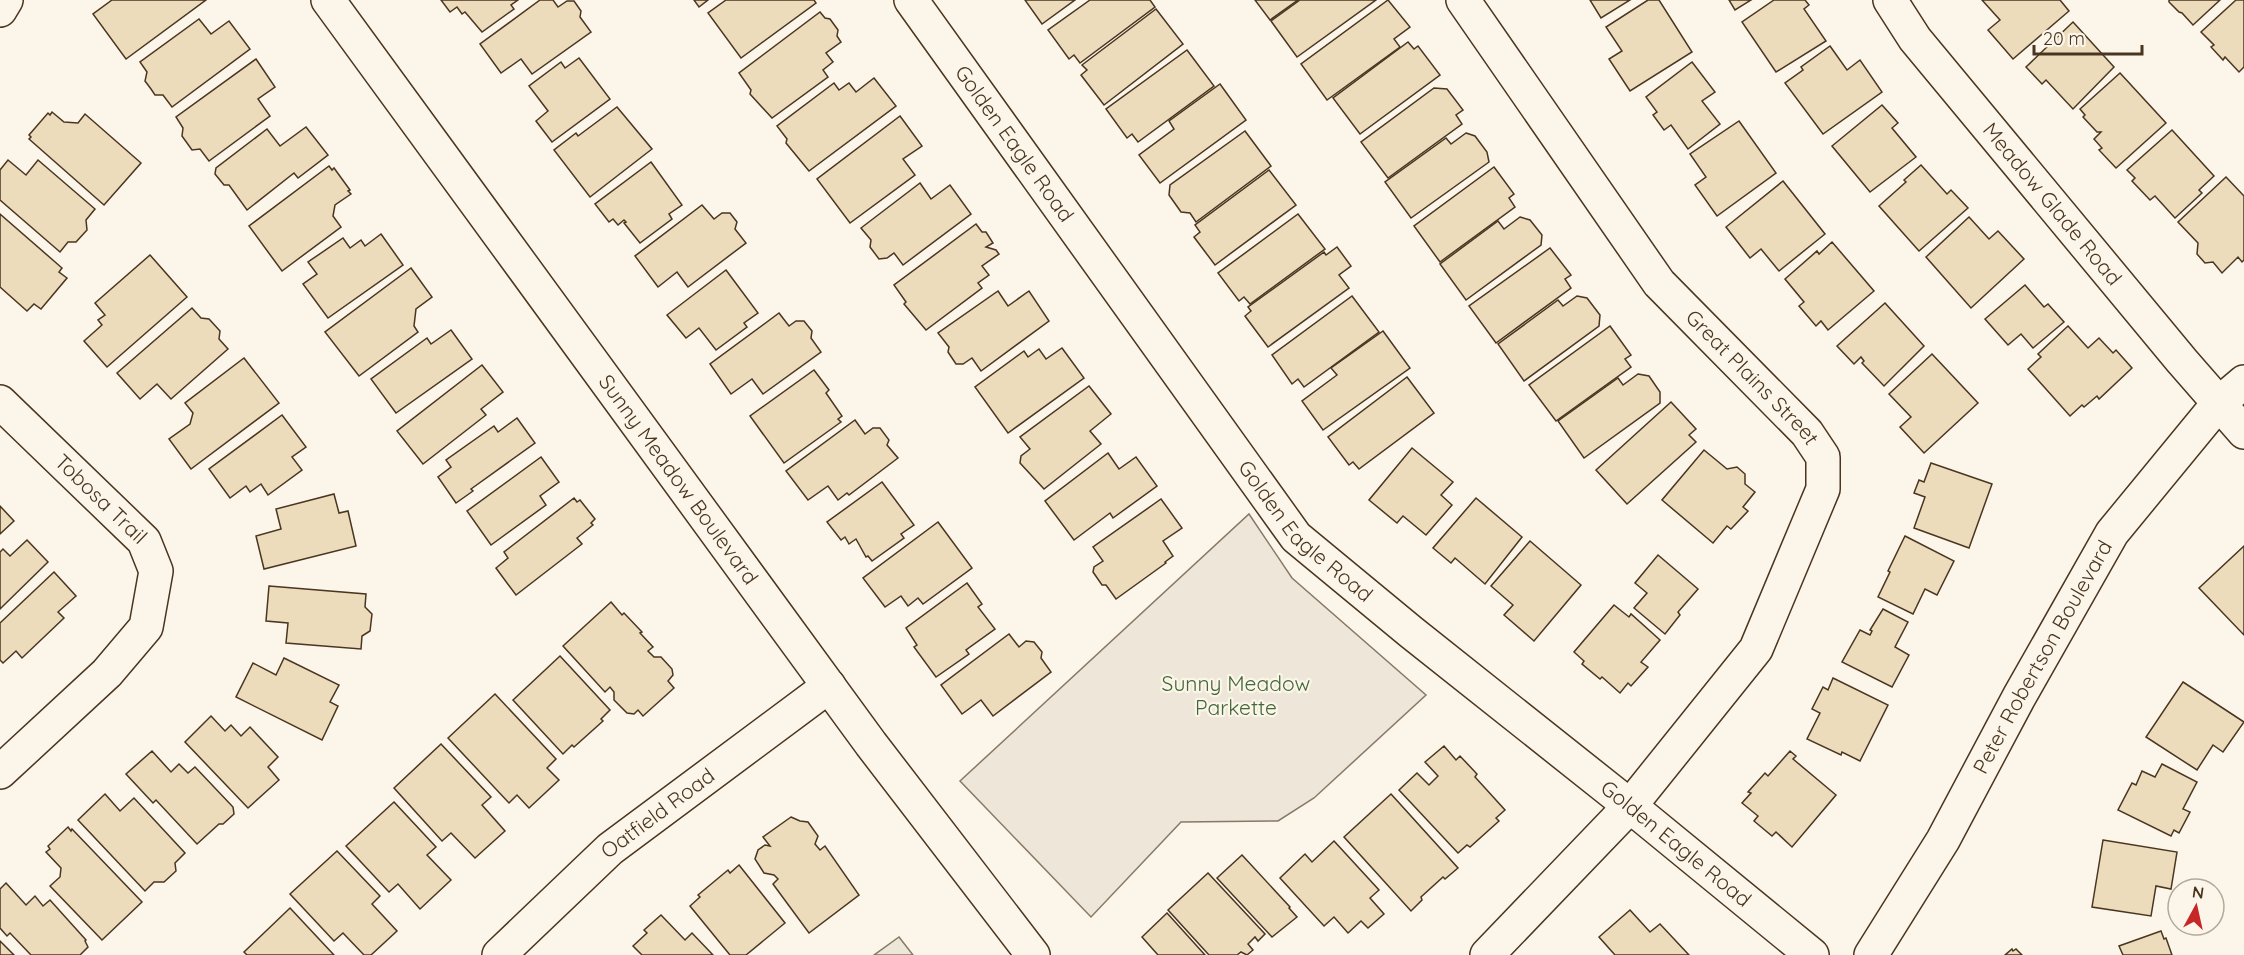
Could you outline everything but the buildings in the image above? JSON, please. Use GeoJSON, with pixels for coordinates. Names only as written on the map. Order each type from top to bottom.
{"type":"FeatureCollection","features":[{"type":"Feature","properties":{"kind":"street"},"geometry":{"type":"LineString","coordinates":[[0,10],[6,0]]}},
{"type":"Feature","properties":{"kind":"street","name":"Sunny Meadow Boulevard"},"geometry":{"type":"LineString","coordinates":[[328,0],[829,686],[1033,955]]}},
{"type":"Feature","properties":{"kind":"street","name":"Golden Eagle Road"},"geometry":{"type":"LineString","coordinates":[[911,0],[1296,537],[1812,955]]}},
{"type":"Feature","properties":{"kind":"street","name":"Great Plains Street"},"geometry":{"type":"LineString","coordinates":[[1463,0],[1659,283],[1807,433],[1823,457],[1823,489],[1756,649],[1630,806],[1487,955]]}},
{"type":"Feature","properties":{"kind":"street","name":"Meadow Glade Road"},"geometry":{"type":"LineString","coordinates":[[1890,0],[1916,39],[2218,405],[2244,432]]}},
{"type":"Feature","properties":{"kind":"street","name":"Peter Robertson Boulevard"},"geometry":{"type":"LineString","coordinates":[[1871,955],[1943,840],[2019,697],[2112,533],[2218,405],[2244,382]]}},
{"type":"Feature","properties":{"kind":"street","name":"Tobosa Trail"},"geometry":{"type":"LineString","coordinates":[[0,402],[144,541],[156,571],[146,627],[107,673],[0,772]]}},
{"type":"Feature","properties":{"kind":"street","name":"Oatfield Road"},"geometry":{"type":"LineString","coordinates":[[499,955],[610,849],[829,686]]}},
{"type":"Feature","properties":{"kind":"green space","name":"Sunny Meadow Parkette"},"geometry":{"type":"Polygon","coordinates":[[[1249,514],[1292,578],[1426,695],[1314,798],[1278,821],[1181,822],[1091,917],[960,781],[1249,514]]]}},
{"type":"Feature","properties":{"kind":"shaded area"},"geometry":{"type":"Polygon","coordinates":[[[899,937],[913,955],[874,955],[899,937]]]}}]}
